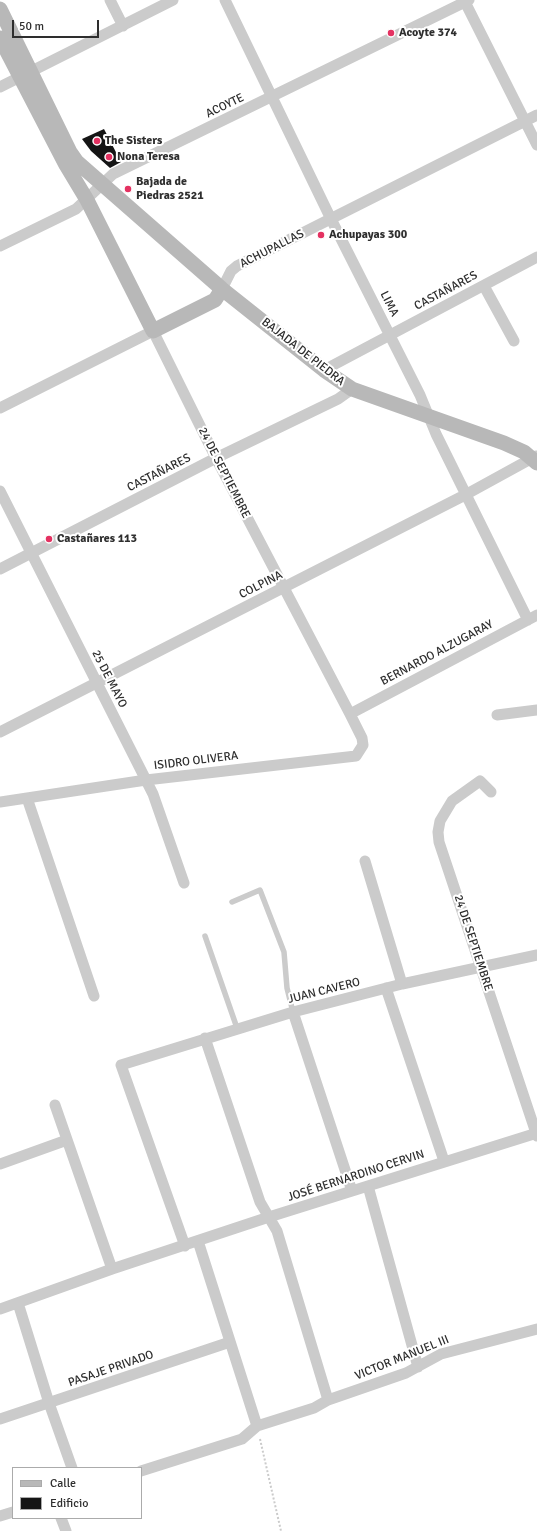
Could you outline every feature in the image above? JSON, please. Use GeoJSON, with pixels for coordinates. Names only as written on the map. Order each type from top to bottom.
{"type":"FeatureCollection","features":[{"type":"Feature","properties":{"kind":"main road"},"geometry":{"type":"LineString","coordinates":[[0,9],[25,75]]}},
{"type":"Feature","properties":{"kind":"main road"},"geometry":{"type":"LineString","coordinates":[[0,38],[25,75]]}},
{"type":"Feature","properties":{"kind":"main road","name":"BAJADA DE PIEDRA"},"geometry":{"type":"LineString","coordinates":[[25,75],[77,162],[222,289],[324,370],[352,389],[504,443],[535,459]]}},
{"type":"Feature","properties":{"kind":"main road","name":"24 DE SEPTIEMBRE"},"geometry":{"type":"LineString","coordinates":[[25,75],[66,165],[87,200],[153,331]]}},
{"type":"Feature","properties":{"kind":"main road","name":"ACHUPALLAS"},"geometry":{"type":"LineString","coordinates":[[153,331],[215,300],[222,289]]}},
{"type":"Feature","properties":{"kind":"street"},"geometry":{"type":"LineString","coordinates":[[110,0],[123,26]]}},
{"type":"Feature","properties":{"kind":"street"},"geometry":{"type":"LineString","coordinates":[[0,87],[173,0]]}},
{"type":"Feature","properties":{"kind":"street","name":"LIMA"},"geometry":{"type":"LineString","coordinates":[[225,0],[331,219],[390,335],[465,495],[532,618]]}},
{"type":"Feature","properties":{"kind":"street"},"geometry":{"type":"LineString","coordinates":[[466,1],[537,145]]}},
{"type":"Feature","properties":{"kind":"street","name":"ACOYTE"},"geometry":{"type":"LineString","coordinates":[[0,246],[76,209],[87,200],[101,184],[114,174],[466,1]]}},
{"type":"Feature","properties":{"kind":"street","name":"ACHUPALLAS"},"geometry":{"type":"LineString","coordinates":[[222,289],[231,271],[237,266],[537,115]]}},
{"type":"Feature","properties":{"kind":"street","name":"CASTAÑARES"},"geometry":{"type":"LineString","coordinates":[[324,370],[537,257]]}},
{"type":"Feature","properties":{"kind":"street"},"geometry":{"type":"LineString","coordinates":[[484,286],[514,341]]}},
{"type":"Feature","properties":{"kind":"street","name":"ACHUPALLAS"},"geometry":{"type":"LineString","coordinates":[[0,408],[153,331]]}},
{"type":"Feature","properties":{"kind":"street","name":"24 DE SEPTIEMBRE"},"geometry":{"type":"LineString","coordinates":[[153,331],[216,458],[350,714],[362,738],[363,746]]}},
{"type":"Feature","properties":{"kind":"street","name":"CASTAÑARES"},"geometry":{"type":"LineString","coordinates":[[0,568],[216,458],[338,400],[352,389]]}},
{"type":"Feature","properties":{"kind":"street","name":"COLPINA"},"geometry":{"type":"LineString","coordinates":[[0,732],[535,459]]}},
{"type":"Feature","properties":{"kind":"street","name":"25 DE MAYO"},"geometry":{"type":"LineString","coordinates":[[0,491],[96,684],[146,780],[159,808],[184,882]]}},
{"type":"Feature","properties":{"kind":"street","name":"BERNARDO ALZUGARAY"},"geometry":{"type":"LineString","coordinates":[[350,714],[532,618]]}},
{"type":"Feature","properties":{"kind":"street"},"geometry":{"type":"LineString","coordinates":[[497,715],[537,710]]}},
{"type":"Feature","properties":{"kind":"street","name":"ISIDRO OLIVERA"},"geometry":{"type":"LineString","coordinates":[[0,802],[146,780],[356,756],[363,746]]}},
{"type":"Feature","properties":{"kind":"street","name":"24 DE SEPTIEMBRE"},"geometry":{"type":"LineString","coordinates":[[491,792],[480,781],[472,785],[452,801],[446,808],[438,832],[439,842],[537,1134]]}},
{"type":"Feature","properties":{"kind":"street"},"geometry":{"type":"LineString","coordinates":[[27,798],[94,996]]}},
{"type":"Feature","properties":{"kind":"street"},"geometry":{"type":"LineString","coordinates":[[365,861],[402,984]]}},
{"type":"Feature","properties":{"kind":"street","name":"JUAN CAVERO"},"geometry":{"type":"LineString","coordinates":[[185,1246],[122,1065],[237,1028],[293,1012],[402,984],[537,955]]}},
{"type":"Feature","properties":{"kind":"street"},"geometry":{"type":"LineString","coordinates":[[386,988],[444,1161]]}},
{"type":"Feature","properties":{"kind":"street"},"geometry":{"type":"LineString","coordinates":[[293,1012],[352,1191]]}},
{"type":"Feature","properties":{"kind":"street"},"geometry":{"type":"LineString","coordinates":[[205,1038],[260,1202],[277,1231],[328,1400]]}},
{"type":"Feature","properties":{"kind":"street"},"geometry":{"type":"LineString","coordinates":[[55,1105],[112,1269]]}},
{"type":"Feature","properties":{"kind":"street","name":"JOSÉ BERNARDINO CERVIN"},"geometry":{"type":"LineString","coordinates":[[0,1309],[112,1269],[444,1161],[537,1134]]}},
{"type":"Feature","properties":{"kind":"street"},"geometry":{"type":"LineString","coordinates":[[0,1164],[67,1140]]}},
{"type":"Feature","properties":{"kind":"street"},"geometry":{"type":"LineString","coordinates":[[368,1186],[418,1367]]}},
{"type":"Feature","properties":{"kind":"street"},"geometry":{"type":"LineString","coordinates":[[142,1471],[242,1439],[257,1426],[198,1241]]}},
{"type":"Feature","properties":{"kind":"street"},"geometry":{"type":"LineString","coordinates":[[18,1303],[49,1403],[72,1467]]}},
{"type":"Feature","properties":{"kind":"street","name":"VICTOR MANUEL III"},"geometry":{"type":"LineString","coordinates":[[257,1426],[314,1408],[328,1400],[418,1367],[441,1354],[537,1329]]}},
{"type":"Feature","properties":{"kind":"street","name":"PASAJE PRIVADO"},"geometry":{"type":"LineString","coordinates":[[0,1419],[230,1342]]}},
{"type":"Feature","properties":{"kind":"street"},"geometry":{"type":"LineString","coordinates":[[0,1516],[12,1512]]}},
{"type":"Feature","properties":{"kind":"street"},"geometry":{"type":"LineString","coordinates":[[61,1519],[66,1531]]}},
{"type":"Feature","properties":{"kind":"lane"},"geometry":{"type":"LineString","coordinates":[[232,902],[260,890],[284,952],[287,988],[293,1012]]}},
{"type":"Feature","properties":{"kind":"lane"},"geometry":{"type":"LineString","coordinates":[[205,936],[237,1028]]}},
{"type":"Feature","properties":{"kind":"path"},"geometry":{"type":"LineString","coordinates":[[257,1426],[281,1531]]}},
{"type":"Feature","properties":{"kind":"building"},"geometry":{"type":"Polygon","coordinates":[[[104,129],[121,162],[110,168],[91,151],[82,139],[104,129]]]}},
{"type":"Feature","properties":{"kind":"place","name":"Acoyte 374"},"geometry":{"type":"Point","coordinates":[391,33]}},
{"type":"Feature","properties":{"kind":"place","name":"The Sisters"},"geometry":{"type":"Point","coordinates":[97,141]}},
{"type":"Feature","properties":{"kind":"place","name":"Nona Teresa"},"geometry":{"type":"Point","coordinates":[109,157]}},
{"type":"Feature","properties":{"kind":"place","name":"Bajada de Piedras 2521"},"geometry":{"type":"Point","coordinates":[128,189]}},
{"type":"Feature","properties":{"kind":"place","name":"Achupayas 300"},"geometry":{"type":"Point","coordinates":[321,235]}},
{"type":"Feature","properties":{"kind":"place","name":"Castañares 113"},"geometry":{"type":"Point","coordinates":[49,539]}}]}
